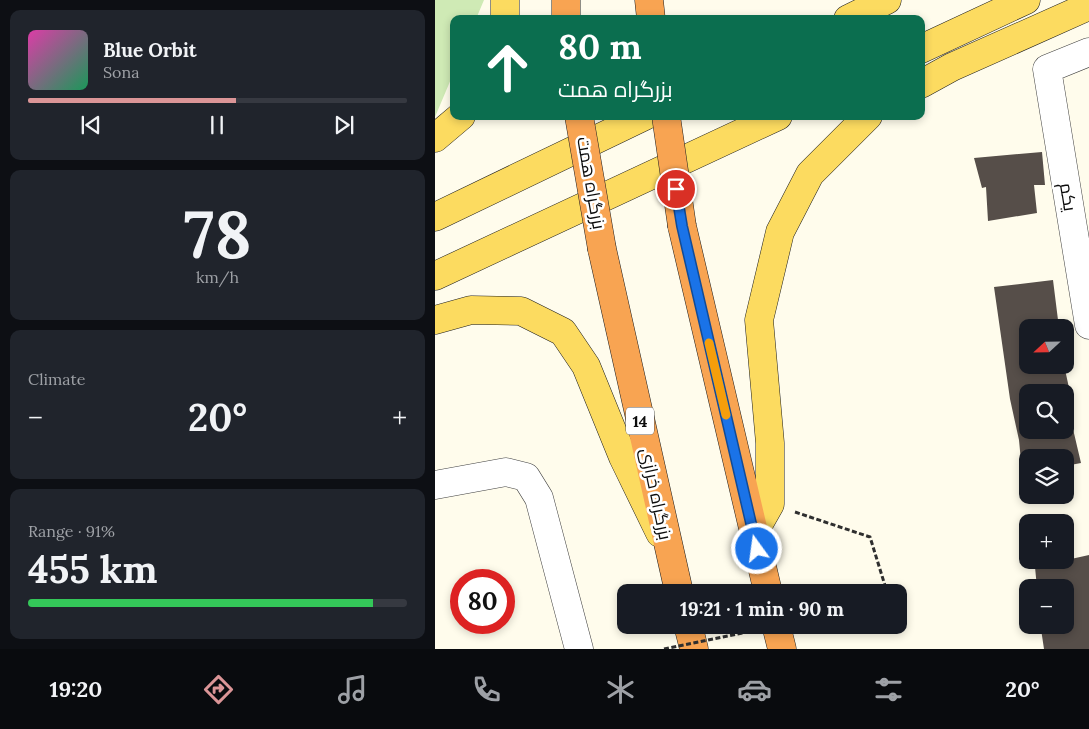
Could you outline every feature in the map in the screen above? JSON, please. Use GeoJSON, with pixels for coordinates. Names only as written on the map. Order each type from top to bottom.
{"type":"FeatureCollection","features":[{"type":"Feature","properties":{"kind":"highway"},"geometry":{"type":"LineString","coordinates":[[566,0],[566,15]]}},
{"type":"Feature","properties":{"kind":"highway"},"geometry":{"type":"LineString","coordinates":[[649,0],[651,15]]}},
{"type":"Feature","properties":{"kind":"highway","name":"بزرگراه همت"},"geometry":{"type":"LineString","coordinates":[[580,120],[602,249]]}},
{"type":"Feature","properties":{"kind":"highway"},"geometry":{"type":"LineString","coordinates":[[667,120],[682,226],[766,584]]}},
{"type":"Feature","properties":{"kind":"highway","name":"بزرگراه خرازی"},"geometry":{"type":"LineString","coordinates":[[602,249],[677,584]]}},
{"type":"Feature","properties":{"kind":"highway"},"geometry":{"type":"LineString","coordinates":[[690,634],[694,649]]}},
{"type":"Feature","properties":{"kind":"highway"},"geometry":{"type":"LineString","coordinates":[[778,634],[782,649]]}},
{"type":"Feature","properties":{"kind":"main road"},"geometry":{"type":"LineString","coordinates":[[505,0],[505,15]]}},
{"type":"Feature","properties":{"kind":"main road"},"geometry":{"type":"LineString","coordinates":[[856,15],[887,0]]}},
{"type":"Feature","properties":{"kind":"main road"},"geometry":{"type":"LineString","coordinates":[[925,47],[1026,0]]}},
{"type":"Feature","properties":{"kind":"main road"},"geometry":{"type":"LineString","coordinates":[[925,82],[952,67],[1089,6]]}},
{"type":"Feature","properties":{"kind":"main road"},"geometry":{"type":"LineString","coordinates":[[435,138],[456,120]]}},
{"type":"Feature","properties":{"kind":"main road"},"geometry":{"type":"LineString","coordinates":[[435,217],[637,120]]}},
{"type":"Feature","properties":{"kind":"main road"},"geometry":{"type":"LineString","coordinates":[[435,276],[769,120]]}},
{"type":"Feature","properties":{"kind":"main road"},"geometry":{"type":"LineString","coordinates":[[753,534],[770,504],[770,443],[759,320],[780,232],[810,174],[864,120]]}},
{"type":"Feature","properties":{"kind":"main road"},"geometry":{"type":"LineString","coordinates":[[435,320],[471,310],[521,311],[563,332],[586,366],[623,457],[669,550]]}},
{"type":"Feature","properties":{"kind":"street","name":"یکم"},"geometry":{"type":"LineString","coordinates":[[1089,52],[1047,69],[1089,325]]}},
{"type":"Feature","properties":{"kind":"street"},"geometry":{"type":"LineString","coordinates":[[435,485],[506,472],[526,476],[539,498],[579,649]]}},
{"type":"Feature","properties":{"kind":"path"},"geometry":{"type":"LineString","coordinates":[[770,504],[870,537],[885,584]]}},
{"type":"Feature","properties":{"kind":"path"},"geometry":{"type":"LineString","coordinates":[[664,649],[737,634]]}},
{"type":"Feature","properties":{"kind":"green space"},"geometry":{"type":"Polygon","coordinates":[[[435,0],[484,0],[478,15],[450,15],[450,81],[435,117],[435,0]]]}},
{"type":"Feature","properties":{"kind":"building"},"geometry":{"type":"Polygon","coordinates":[[[1042,152],[1045,185],[1034,185],[1037,213],[988,221],[986,187],[982,188],[974,158],[1042,152]]]}},
{"type":"Feature","properties":{"kind":"building"},"geometry":{"type":"Polygon","coordinates":[[[1053,280],[1058,319],[1019,319],[1019,374],[1066,374],[1068,384],[1019,384],[1019,439],[1074,439],[1074,433],[1081,463],[1074,464],[1074,449],[1020,449],[1010,399],[994,287],[1053,280]]]}},
{"type":"Feature","properties":{"kind":"building"},"geometry":{"type":"Polygon","coordinates":[[[1089,555],[1089,649],[1044,649],[1042,634],[1074,634],[1074,579],[1036,579],[1035,569],[1074,569],[1074,558],[1089,555]]]}},
{"type":"Feature","properties":{"kind":"slow traffic"},"geometry":{"type":"LineString","coordinates":[[709,343],[726,415]]}},
{"type":"Feature","properties":{"kind":"route"},"geometry":{"type":"LineString","coordinates":[[676,189],[682,226],[757,549]]}}]}
